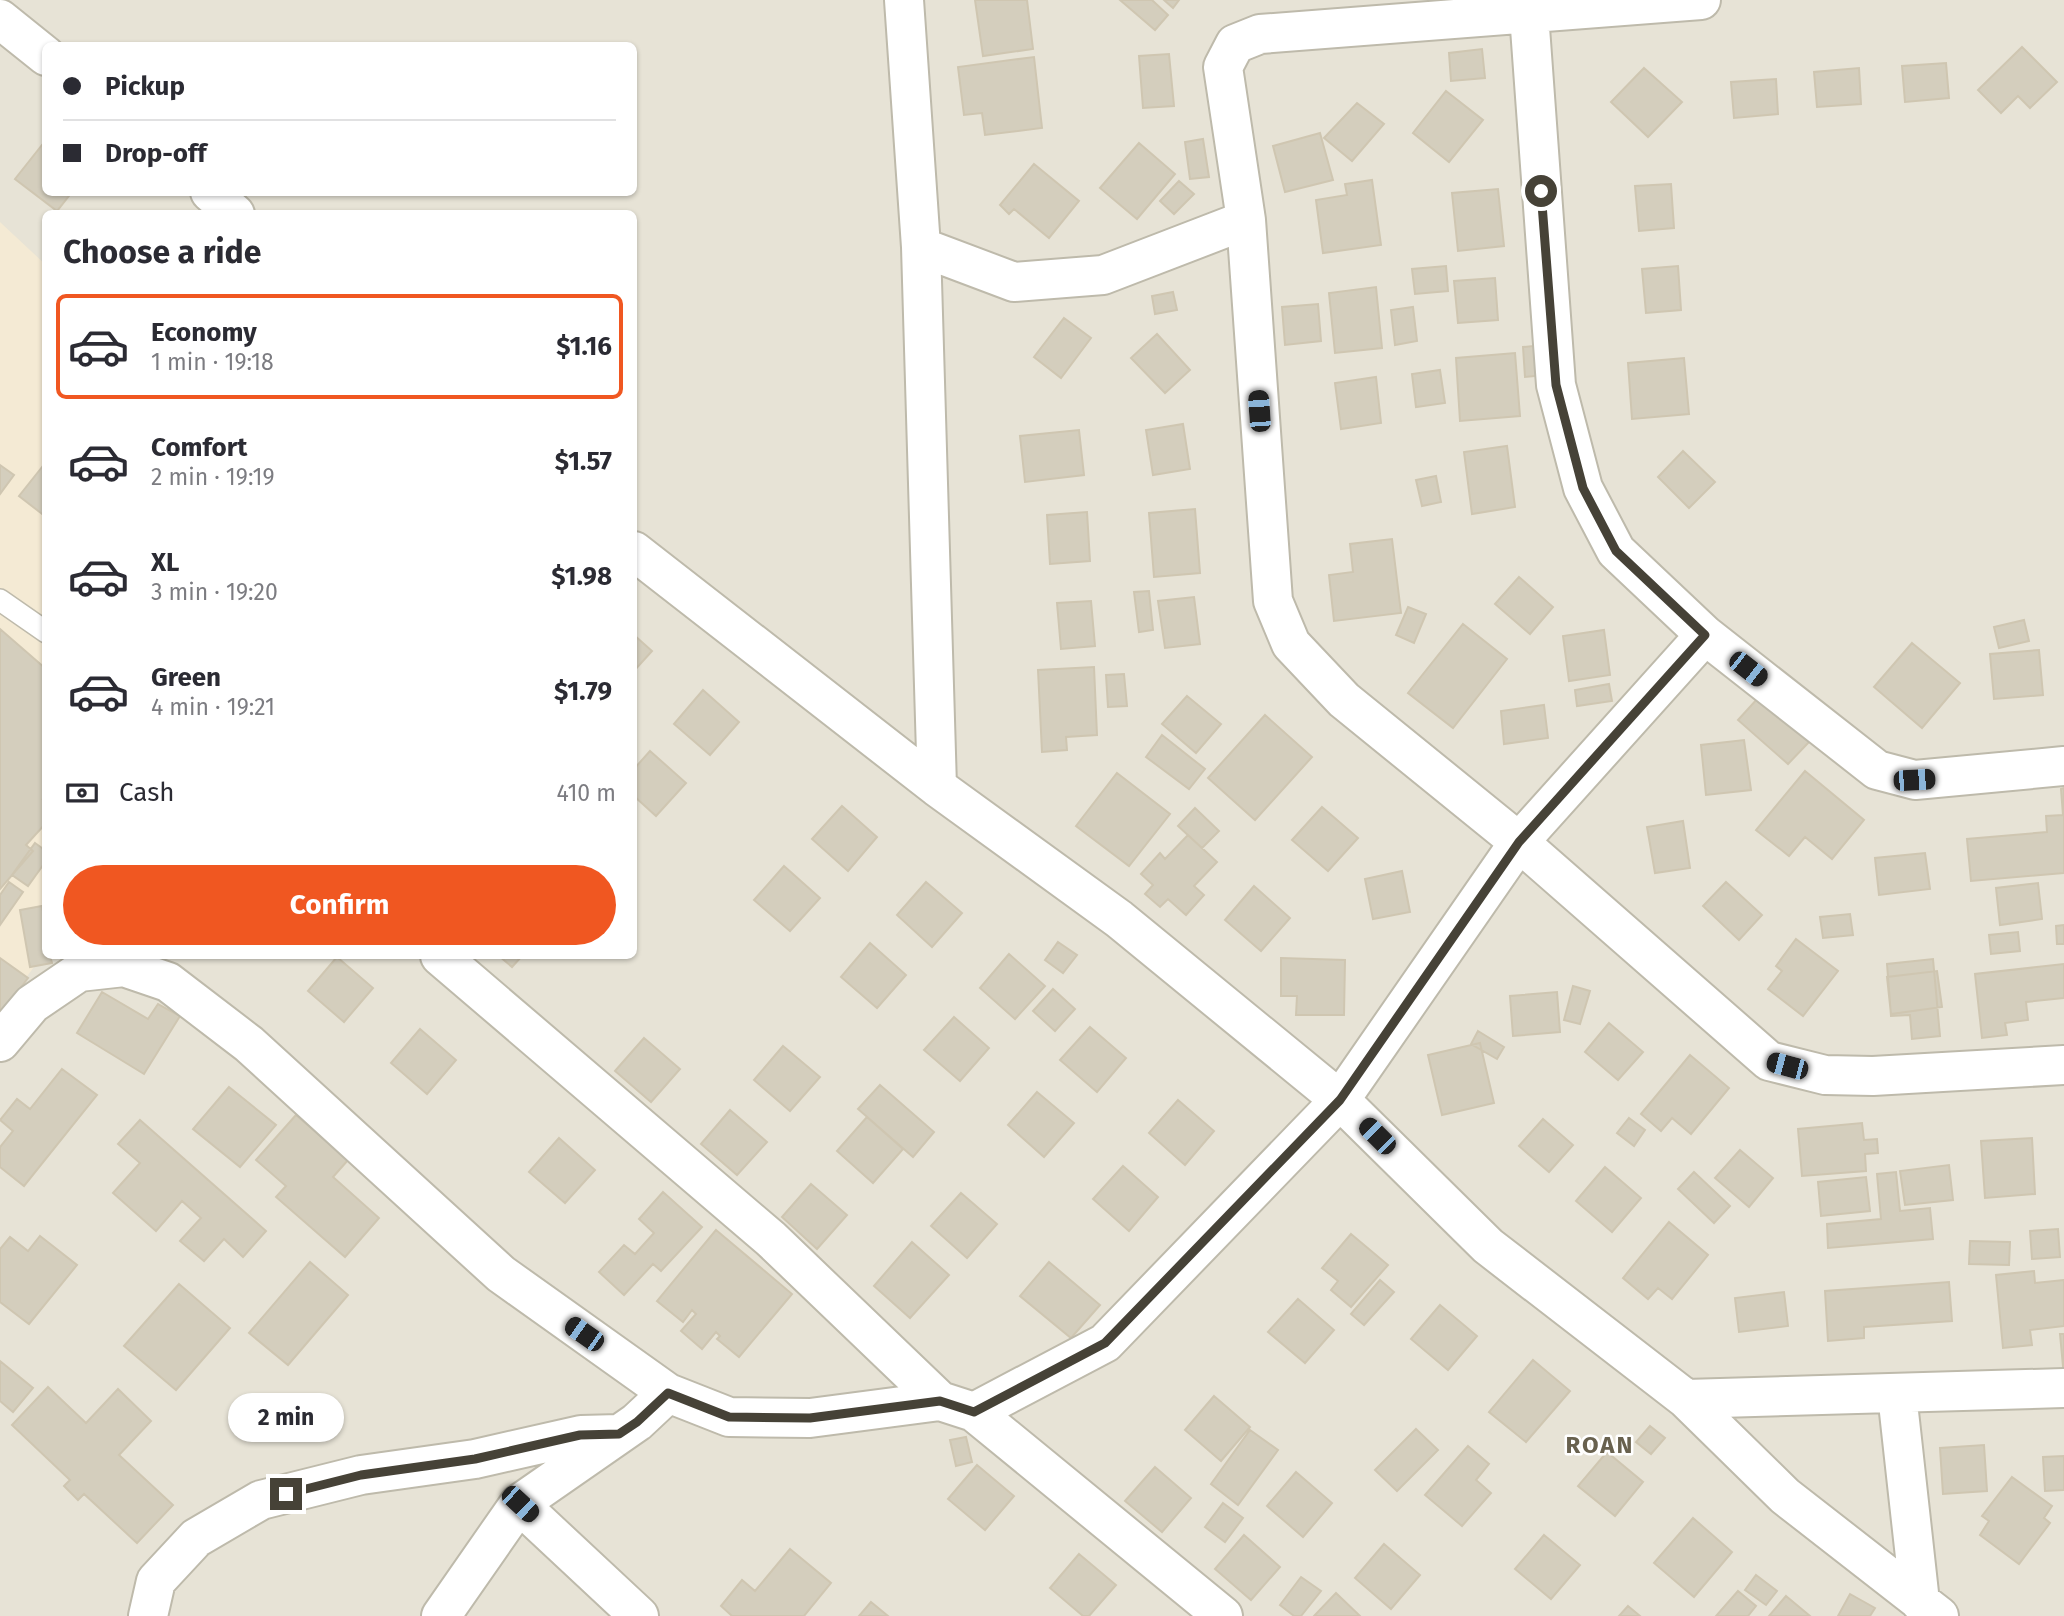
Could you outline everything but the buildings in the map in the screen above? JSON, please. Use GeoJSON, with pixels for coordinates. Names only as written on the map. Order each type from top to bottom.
{"type":"FeatureCollection","features":[{"type":"Feature","properties":{"kind":"street"},"geometry":{"type":"LineString","coordinates":[[904,0],[921,247],[937,787]]}},
{"type":"Feature","properties":{"kind":"street"},"geometry":{"type":"LineString","coordinates":[[1701,0],[1260,34],[1235,44],[1223,67],[1246,220],[1273,601],[1291,644],[1344,700],[1519,842],[1769,1061],[1825,1075],[1873,1076],[2064,1065]]}},
{"type":"Feature","properties":{"kind":"street"},"geometry":{"type":"LineString","coordinates":[[1529,14],[1556,385],[1583,488],[1616,551],[1705,635],[1877,770],[1914,780],[2064,766]]}},
{"type":"Feature","properties":{"kind":"street"},"geometry":{"type":"LineString","coordinates":[[0,19],[42,53]]}},
{"type":"Feature","properties":{"kind":"street"},"geometry":{"type":"LineString","coordinates":[[215,196],[230,210]]}},
{"type":"Feature","properties":{"kind":"street"},"geometry":{"type":"LineString","coordinates":[[921,247],[1014,282],[1103,275],[1246,220]]}},
{"type":"Feature","properties":{"kind":"street"},"geometry":{"type":"LineString","coordinates":[[637,553],[937,787],[1119,919],[1340,1100],[1488,1246],[1686,1399],[1785,1496],[1929,1609]]}},
{"type":"Feature","properties":{"kind":"street"},"geometry":{"type":"LineString","coordinates":[[0,1042],[32,1004],[79,972],[124,967],[168,982],[249,1044],[501,1275],[668,1393],[729,1417],[810,1418],[957,1406],[1105,1343],[1340,1100],[1519,842],[1705,635]]}},
{"type":"Feature","properties":{"kind":"street"},"geometry":{"type":"LineString","coordinates":[[444,959],[771,1239],[957,1406],[1223,1616]]}},
{"type":"Feature","properties":{"kind":"street"},"geometry":{"type":"LineString","coordinates":[[1686,1399],[2064,1388]]}},
{"type":"Feature","properties":{"kind":"street"},"geometry":{"type":"LineString","coordinates":[[441,1616],[520,1504],[637,1422],[668,1393]]}},
{"type":"Feature","properties":{"kind":"street"},"geometry":{"type":"LineString","coordinates":[[1897,1394],[1929,1609]]}},
{"type":"Feature","properties":{"kind":"street"},"geometry":{"type":"LineString","coordinates":[[148,1616],[156,1581],[196,1538],[261,1500],[361,1475],[475,1459],[580,1435],[619,1434]]}},
{"type":"Feature","properties":{"kind":"street"},"geometry":{"type":"LineString","coordinates":[[520,1504],[639,1616]]}},
{"type":"Feature","properties":{"kind":"lane"},"geometry":{"type":"LineString","coordinates":[[0,600],[42,629]]}},
{"type":"Feature","properties":{"kind":"shaded area"},"geometry":{"type":"Polygon","coordinates":[[[0,0],[2064,0],[2064,1616],[0,1616],[0,0]]]}},
{"type":"Feature","properties":{"kind":"shaded area"},"geometry":{"type":"Polygon","coordinates":[[[0,222],[42,261],[42,956],[0,1013],[0,222]]]}},
{"type":"Feature","properties":{"kind":"district","name":"ROAN"},"geometry":{"type":"Point","coordinates":[1600,1445]}},
{"type":"Feature","properties":{"kind":"route"},"geometry":{"type":"LineString","coordinates":[[286,1494],[361,1475],[475,1459],[580,1435],[619,1434],[637,1422],[668,1393],[729,1417],[810,1418],[940,1401],[974,1412],[1105,1343],[1340,1100],[1519,842],[1705,635],[1616,551],[1583,488],[1556,385],[1541,191]]}}]}
